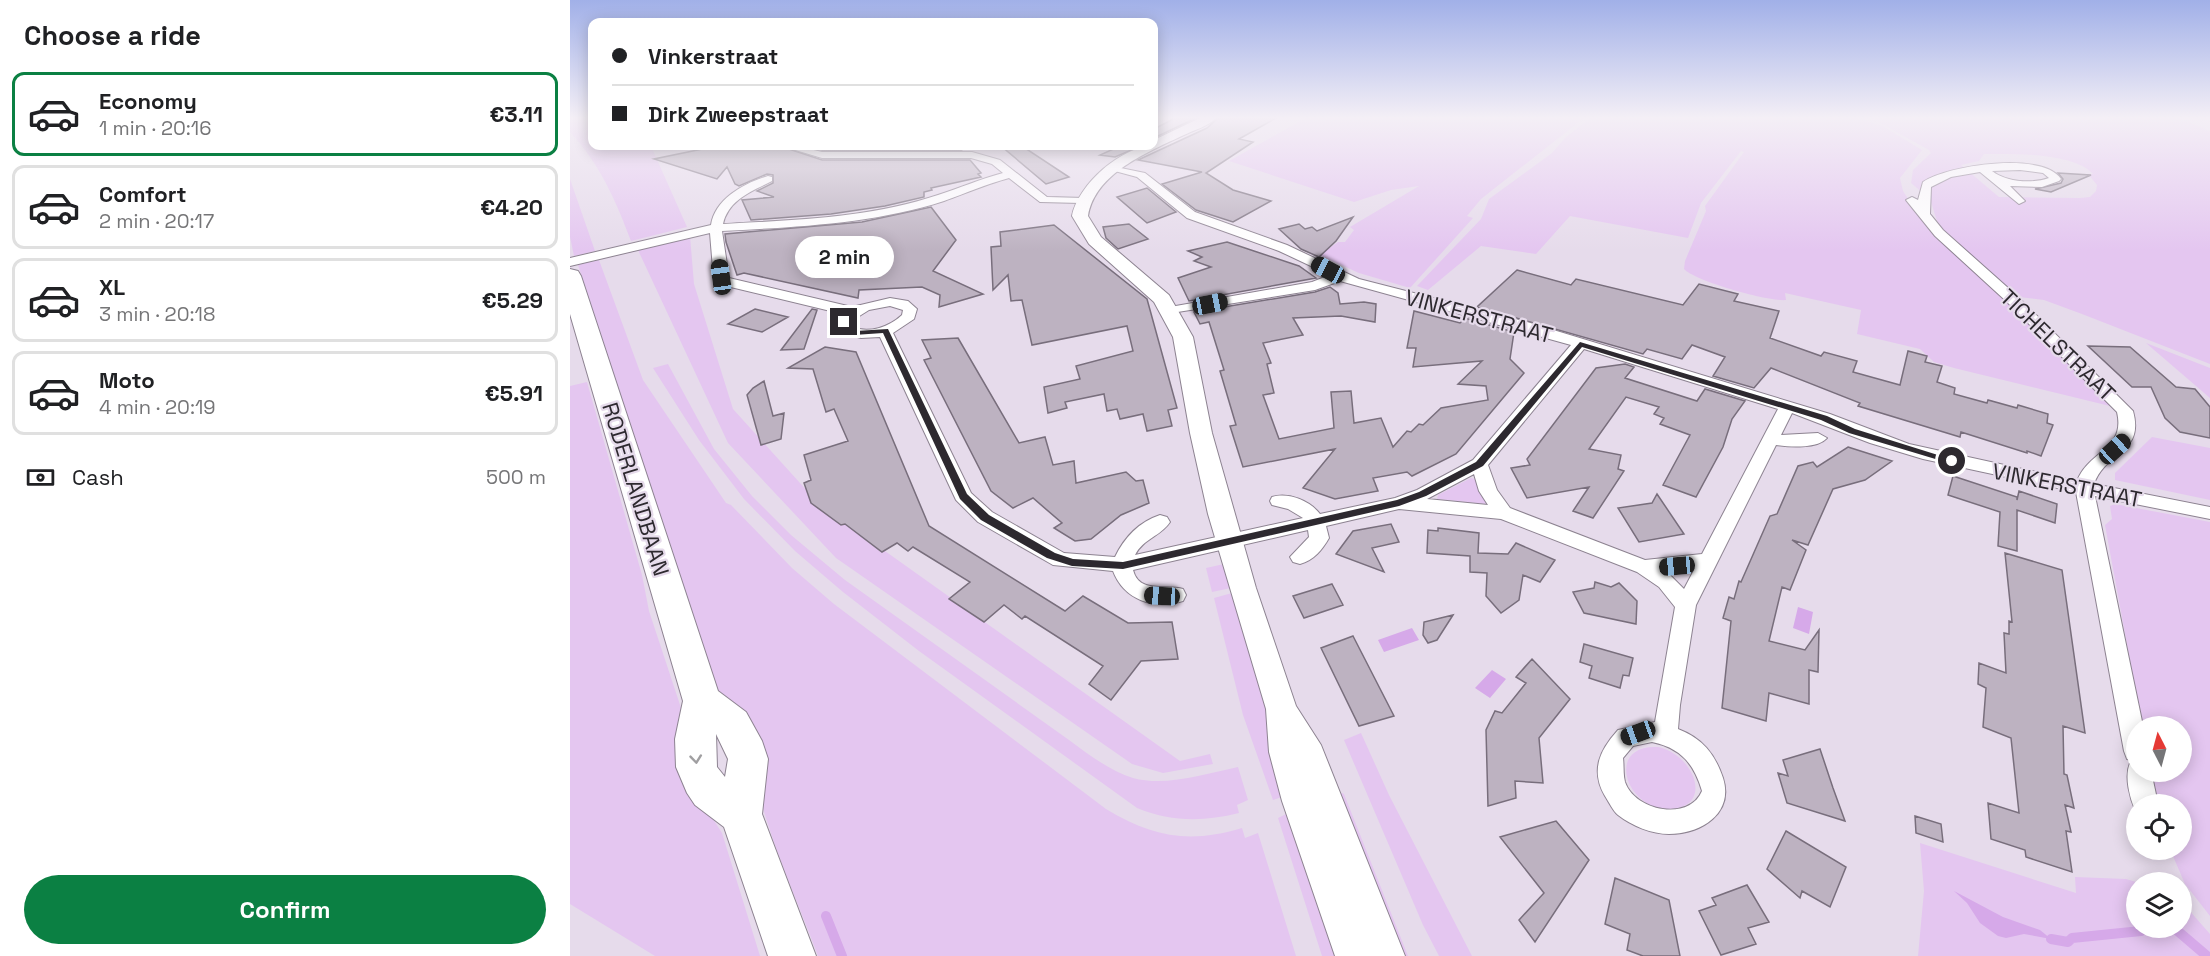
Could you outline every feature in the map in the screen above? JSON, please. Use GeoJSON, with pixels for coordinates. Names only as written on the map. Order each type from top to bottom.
{"type":"FeatureCollection","features":[{"type":"Feature","properties":{"kind":"main road","name":"RODERLANDBAAN"},"geometry":{"type":"LineString","coordinates":[[570,276],[702,702],[694,739],[695,765],[705,788],[717,800],[741,814],[792,956]]}},
{"type":"Feature","properties":{"kind":"street"},"geometry":{"type":"LineString","coordinates":[[997,163],[1044,200],[1081,200]]}},
{"type":"Feature","properties":{"kind":"street"},"geometry":{"type":"LineString","coordinates":[[1125,163],[1090,187],[1081,200],[1080,216],[1086,229],[1162,299],[1183,337],[1201,433],[1229,541],[1282,709],[1285,752],[1299,801],[1354,956]]}},
{"type":"Feature","properties":{"kind":"street","name":"VINKERSTRAAT"},"geometry":{"type":"LineString","coordinates":[[1115,168],[1141,175],[1191,215],[1283,248],[1340,276],[1366,285],[1522,325],[1787,407],[1920,452],[1968,465],[2210,513]]}},
{"type":"Feature","properties":{"kind":"street"},"geometry":{"type":"LineString","coordinates":[[1924,216],[1924,190],[1927,184],[1949,172],[1983,169],[2042,169],[2051,173],[2055,179],[2042,184],[1999,182]]}},
{"type":"Feature","properties":{"kind":"street"},"geometry":{"type":"LineString","coordinates":[[1983,169],[2019,201]]}},
{"type":"Feature","properties":{"kind":"street"},"geometry":{"type":"LineString","coordinates":[[570,262],[714,228],[819,222],[861,216],[941,198],[971,185],[1011,174]]}},
{"type":"Feature","properties":{"kind":"street"},"geometry":{"type":"LineString","coordinates":[[768,179],[740,193],[725,204],[714,228],[723,281],[854,312]]}},
{"type":"Feature","properties":{"kind":"street","name":"TICHELSTRAAT"},"geometry":{"type":"LineString","coordinates":[[1912,200],[1939,233],[2012,298],[2125,411],[2131,426],[2127,438],[2090,471],[2084,488]]}},
{"type":"Feature","properties":{"kind":"street"},"geometry":{"type":"LineString","coordinates":[[1170,311],[1315,286],[1340,276]]}},
{"type":"Feature","properties":{"kind":"street"},"geometry":{"type":"LineString","coordinates":[[885,303],[899,303],[908,307],[910,311],[907,319],[885,331],[864,334],[848,330],[844,322],[854,312],[885,303]]}},
{"type":"Feature","properties":{"kind":"street"},"geometry":{"type":"LineString","coordinates":[[885,331],[963,496],[985,517],[1060,560],[1123,566],[1399,503],[1432,490],[1479,464],[1580,344]]}},
{"type":"Feature","properties":{"kind":"street"},"geometry":{"type":"LineString","coordinates":[[1666,734],[1668,705],[1686,605],[1787,407]]}},
{"type":"Feature","properties":{"kind":"street"},"geometry":{"type":"LineString","coordinates":[[1770,439],[1790,442],[1818,438]]}},
{"type":"Feature","properties":{"kind":"street"},"geometry":{"type":"LineString","coordinates":[[1479,464],[1488,491],[1503,513]]}},
{"type":"Feature","properties":{"kind":"street"},"geometry":{"type":"LineString","coordinates":[[2084,488],[2129,716]]}},
{"type":"Feature","properties":{"kind":"street"},"geometry":{"type":"LineString","coordinates":[[1279,501],[1304,507],[1316,521],[1319,538],[1309,551],[1300,557]]}},
{"type":"Feature","properties":{"kind":"street"},"geometry":{"type":"LineString","coordinates":[[1399,503],[1503,513],[1644,567],[1666,582],[1686,605]]}},
{"type":"Feature","properties":{"kind":"street"},"geometry":{"type":"LineString","coordinates":[[1160,522],[1131,541],[1124,553],[1123,566],[1128,584],[1136,591],[1148,596],[1176,595]]}},
{"type":"Feature","properties":{"kind":"street"},"geometry":{"type":"LineString","coordinates":[[1644,567],[1708,561]]}},
{"type":"Feature","properties":{"kind":"street"},"geometry":{"type":"LineString","coordinates":[[1282,709],[1305,745],[1386,956]]}},
{"type":"Feature","properties":{"kind":"shaded area"},"geometry":{"type":"Polygon","coordinates":[[[594,163],[658,163],[687,227],[631,241],[594,163]]]}},
{"type":"Feature","properties":{"kind":"shaded area"},"geometry":{"type":"Polygon","coordinates":[[[1234,163],[1527,163],[1481,199],[1467,216],[1473,218],[1410,288],[1359,273],[1319,255],[1338,242],[1345,242],[1354,230],[1350,227],[1419,186],[1391,190],[1354,202],[1234,163]]]}},
{"type":"Feature","properties":{"kind":"shaded area"},"geometry":{"type":"Polygon","coordinates":[[[1539,163],[1732,163],[1701,203],[1688,238],[1570,216],[1536,254],[1481,246],[1428,290],[1417,286],[1481,219],[1489,199],[1539,163]]]}},
{"type":"Feature","properties":{"kind":"shaded area"},"geometry":{"type":"Polygon","coordinates":[[[1736,163],[1912,163],[1900,178],[1903,191],[1918,214],[2114,407],[1954,368],[1934,362],[1920,349],[1857,334],[1861,310],[1785,293],[1786,300],[1764,298],[1717,285],[1691,274],[1684,269],[1685,261],[1706,211],[1705,206],[1736,163]]]}},
{"type":"Feature","properties":{"kind":"shaded area"},"geometry":{"type":"Polygon","coordinates":[[[1921,163],[1972,163],[1961,165],[1999,197],[2080,198],[2090,197],[2096,191],[2097,185],[2088,174],[2093,174],[2073,163],[2210,163],[2210,364],[2044,300],[2019,297],[1952,243],[1938,224],[1930,199],[1911,183],[1913,170],[1921,163]]]}},
{"type":"Feature","properties":{"kind":"shaded area"},"geometry":{"type":"Polygon","coordinates":[[[570,179],[595,251],[574,256],[570,237],[570,179]]]}},
{"type":"Feature","properties":{"kind":"shaded area"},"geometry":{"type":"Polygon","coordinates":[[[690,236],[694,284],[733,409],[819,504],[1180,761],[1210,754],[1213,764],[1163,773],[1132,764],[836,558],[728,443],[638,250],[690,236]]]}},
{"type":"Feature","properties":{"kind":"shaded area"},"geometry":{"type":"Polygon","coordinates":[[[599,260],[643,380],[726,503],[731,505],[792,568],[834,604],[1106,809],[1140,826],[1172,835],[1205,836],[1242,828],[1245,838],[1258,833],[1296,956],[818,956],[778,852],[739,735],[716,689],[578,265],[599,260]]]}},
{"type":"Feature","properties":{"kind":"shaded area"},"geometry":{"type":"Polygon","coordinates":[[[2146,343],[2210,368],[2210,398],[2146,343]]]}},
{"type":"Feature","properties":{"kind":"shaded area"},"geometry":{"type":"Polygon","coordinates":[[[668,364],[714,449],[752,496],[791,535],[845,580],[1116,771],[1133,778],[1159,781],[1238,767],[1248,800],[1237,805],[1239,813],[1213,818],[1187,819],[1162,816],[1137,808],[919,651],[843,592],[795,551],[744,499],[699,440],[653,368],[668,364]]]}},
{"type":"Feature","properties":{"kind":"shaded area"},"geometry":{"type":"Polygon","coordinates":[[[587,382],[642,575],[649,611],[682,711],[708,811],[722,833],[760,956],[655,956],[570,904],[570,386],[587,382]]]}},
{"type":"Feature","properties":{"kind":"shaded area"},"geometry":{"type":"Polygon","coordinates":[[[2152,437],[2210,448],[2210,500],[2115,480],[2115,473],[2152,437]]]}},
{"type":"Feature","properties":{"kind":"shaded area"},"geometry":{"type":"Polygon","coordinates":[[[1471,478],[1475,479],[1486,504],[1437,499],[1438,495],[1471,478]]]}},
{"type":"Feature","properties":{"kind":"shaded area"},"geometry":{"type":"Polygon","coordinates":[[[2115,504],[2210,522],[2210,916],[2192,893],[2192,872],[2180,872],[2175,860],[2192,860],[2192,794],[2156,794],[2153,782],[2192,782],[2192,716],[2140,716],[2105,525],[2112,519],[2110,506],[2115,504]]]}},
{"type":"Feature","properties":{"kind":"shaded area"},"geometry":{"type":"Polygon","coordinates":[[[1224,564],[1231,588],[1212,592],[1206,568],[1224,564]]]}},
{"type":"Feature","properties":{"kind":"shaded area"},"geometry":{"type":"Polygon","coordinates":[[[1232,593],[1271,721],[1288,795],[1273,800],[1243,715],[1214,598],[1232,593]]]}},
{"type":"Feature","properties":{"kind":"shaded area"},"geometry":{"type":"Polygon","coordinates":[[[1798,607],[1813,612],[1809,634],[1793,628],[1798,607]]]}},
{"type":"Feature","properties":{"kind":"shaded area"},"geometry":{"type":"Polygon","coordinates":[[[1412,628],[1419,640],[1384,652],[1378,640],[1412,628]]]}},
{"type":"Feature","properties":{"kind":"shaded area"},"geometry":{"type":"Polygon","coordinates":[[[1492,670],[1506,679],[1490,698],[1475,688],[1492,670]]]}},
{"type":"Feature","properties":{"kind":"shaded area"},"geometry":{"type":"Polygon","coordinates":[[[1361,733],[1389,795],[1472,956],[1439,956],[1423,925],[1344,740],[1361,733]]]}},
{"type":"Feature","properties":{"kind":"shaded area"},"geometry":{"type":"Polygon","coordinates":[[[1658,747],[1671,752],[1690,770],[1695,791],[1692,800],[1684,806],[1670,809],[1655,807],[1642,800],[1627,778],[1626,766],[1631,756],[1641,749],[1658,747]]]}},
{"type":"Feature","properties":{"kind":"shaded area"},"geometry":{"type":"Polygon","coordinates":[[[1342,793],[1408,956],[1393,956],[1334,796],[1342,793]]]}},
{"type":"Feature","properties":{"kind":"shaded area"},"geometry":{"type":"Polygon","coordinates":[[[1292,811],[1346,956],[1322,956],[1278,818],[1292,811]]]}},
{"type":"Feature","properties":{"kind":"shaded area"},"geometry":{"type":"Polygon","coordinates":[[[1920,843],[2076,893],[2075,877],[2126,879],[2126,938],[2192,938],[2192,914],[2210,934],[2210,956],[1918,956],[1924,891],[1920,843]]]}},
{"type":"Feature","properties":{"kind":"shaded area"},"geometry":{"type":"Polygon","coordinates":[[[1954,891],[2003,917],[2040,930],[2051,939],[2024,934],[2006,938],[1998,936],[1980,923],[1967,903],[1954,891]]]}},
{"type":"Feature","properties":{"kind":"building"},"geometry":{"type":"Polygon","coordinates":[[[665,163],[972,163],[981,173],[978,174],[981,177],[931,188],[932,190],[924,192],[924,197],[885,206],[831,214],[751,220],[742,200],[774,197],[757,191],[773,183],[773,175],[767,174],[739,186],[735,184],[727,167],[717,179],[665,163]]]}},
{"type":"Feature","properties":{"kind":"building"},"geometry":{"type":"Polygon","coordinates":[[[1021,163],[1047,163],[1069,177],[1046,184],[1021,163]]]}},
{"type":"Feature","properties":{"kind":"building"},"geometry":{"type":"Polygon","coordinates":[[[1152,163],[1222,163],[1206,173],[1233,190],[1271,201],[1233,222],[1196,210],[1162,184],[1202,172],[1152,163]]]}},
{"type":"Feature","properties":{"kind":"building"},"geometry":{"type":"Polygon","coordinates":[[[2058,173],[2091,175],[2051,192],[2035,189],[2061,183],[2063,179],[2058,173]]]}},
{"type":"Feature","properties":{"kind":"building"},"geometry":{"type":"Polygon","coordinates":[[[1147,188],[1176,212],[1147,223],[1117,197],[1147,188]]]}},
{"type":"Feature","properties":{"kind":"building"},"geometry":{"type":"Polygon","coordinates":[[[931,207],[956,240],[933,271],[983,294],[939,307],[940,295],[922,287],[859,290],[858,298],[744,273],[737,275],[726,242],[725,234],[862,222],[931,207]]]}},
{"type":"Feature","properties":{"kind":"building"},"geometry":{"type":"Polygon","coordinates":[[[1353,217],[1336,241],[1319,257],[1301,249],[1279,229],[1299,224],[1305,229],[1312,227],[1317,231],[1353,217]]]}},
{"type":"Feature","properties":{"kind":"building"},"geometry":{"type":"Polygon","coordinates":[[[1129,224],[1148,239],[1118,249],[1106,238],[1103,227],[1129,224]]]}},
{"type":"Feature","properties":{"kind":"building"},"geometry":{"type":"Polygon","coordinates":[[[1054,225],[1147,299],[1177,408],[1168,410],[1172,426],[1147,431],[1143,414],[1120,419],[1117,409],[1107,411],[1104,394],[1065,402],[1067,408],[1048,413],[1044,387],[1080,379],[1076,366],[1133,351],[1127,326],[1032,345],[1022,300],[1011,301],[1008,275],[993,290],[991,247],[1001,246],[1000,232],[1054,225]]]}},
{"type":"Feature","properties":{"kind":"building"},"geometry":{"type":"Polygon","coordinates":[[[1227,242],[1299,266],[1316,278],[1189,301],[1178,278],[1211,267],[1194,261],[1202,257],[1188,251],[1227,242]]]}},
{"type":"Feature","properties":{"kind":"building"},"geometry":{"type":"Polygon","coordinates":[[[1517,270],[1571,285],[1576,279],[1683,305],[1699,284],[1738,294],[1734,301],[1779,311],[1770,338],[1821,356],[1824,352],[1857,361],[1853,372],[1900,385],[1908,351],[1927,356],[1925,362],[1942,366],[1937,382],[1955,388],[1954,394],[1987,403],[1988,400],[2017,408],[2018,405],[2048,414],[2047,423],[2053,425],[2041,456],[1961,432],[1960,437],[1858,406],[1860,403],[1771,368],[1754,388],[1713,376],[1725,357],[1692,345],[1682,359],[1647,349],[1643,354],[1477,307],[1517,270]]]}},
{"type":"Feature","properties":{"kind":"building"},"geometry":{"type":"Polygon","coordinates":[[[1330,287],[1338,293],[1340,304],[1364,302],[1376,304],[1375,322],[1341,316],[1293,318],[1303,335],[1263,343],[1271,363],[1267,364],[1274,393],[1263,395],[1279,439],[1334,428],[1331,392],[1351,391],[1354,423],[1381,418],[1393,447],[1407,431],[1411,432],[1419,424],[1423,425],[1441,408],[1488,400],[1486,386],[1458,384],[1482,361],[1413,367],[1416,348],[1407,348],[1414,311],[1460,323],[1465,318],[1514,332],[1510,359],[1524,373],[1456,454],[1412,476],[1407,472],[1373,478],[1378,491],[1335,499],[1303,488],[1335,449],[1243,467],[1230,426],[1236,425],[1220,371],[1224,370],[1209,322],[1200,324],[1194,312],[1315,292],[1330,287]]]}},
{"type":"Feature","properties":{"kind":"building"},"geometry":{"type":"Polygon","coordinates":[[[755,309],[788,317],[762,332],[728,324],[755,309]]]}},
{"type":"Feature","properties":{"kind":"building"},"geometry":{"type":"Polygon","coordinates":[[[812,309],[817,310],[804,349],[781,350],[812,309]]]}},
{"type":"Feature","properties":{"kind":"building"},"geometry":{"type":"Polygon","coordinates":[[[958,338],[1019,443],[1045,437],[1053,465],[1074,461],[1076,483],[1126,472],[1136,481],[1143,480],[1149,503],[1121,515],[1091,539],[1075,541],[1054,528],[1062,523],[1033,498],[1013,508],[991,491],[924,360],[931,358],[922,340],[958,338]]]}},
{"type":"Feature","properties":{"kind":"building"},"geometry":{"type":"Polygon","coordinates":[[[2088,346],[2130,347],[2176,387],[2195,389],[2210,407],[2210,438],[2180,432],[2165,418],[2151,387],[2132,387],[2088,346]]]}},
{"type":"Feature","properties":{"kind":"building"},"geometry":{"type":"Polygon","coordinates":[[[825,347],[856,352],[929,526],[1065,611],[1083,596],[1128,623],[1172,622],[1178,659],[1141,661],[1111,700],[1089,684],[1103,666],[1025,616],[1022,619],[1004,605],[984,622],[949,599],[970,582],[913,547],[908,551],[897,543],[882,552],[845,524],[841,525],[811,503],[804,483],[811,480],[804,455],[848,441],[834,409],[826,412],[813,369],[788,368],[825,347]]]}},
{"type":"Feature","properties":{"kind":"building"},"geometry":{"type":"Polygon","coordinates":[[[1625,364],[1634,367],[1625,378],[1697,401],[1705,389],[1745,401],[1732,419],[1723,447],[1696,497],[1663,485],[1690,435],[1660,424],[1664,418],[1654,414],[1659,407],[1626,397],[1589,449],[1621,455],[1618,469],[1624,471],[1593,518],[1573,511],[1589,487],[1527,498],[1511,468],[1530,465],[1527,459],[1596,368],[1625,364]]]}},
{"type":"Feature","properties":{"kind":"building"},"geometry":{"type":"Polygon","coordinates":[[[764,381],[773,416],[784,413],[781,439],[761,445],[747,395],[764,381]]]}},
{"type":"Feature","properties":{"kind":"building"},"geometry":{"type":"Polygon","coordinates":[[[1848,447],[1892,461],[1865,480],[1833,489],[1808,545],[1792,540],[1806,550],[1790,590],[1782,587],[1769,641],[1805,650],[1819,630],[1818,672],[1809,670],[1809,704],[1769,693],[1766,721],[1722,708],[1731,621],[1723,618],[1729,597],[1734,599],[1739,581],[1741,582],[1770,516],[1777,514],[1798,466],[1813,462],[1817,467],[1848,447]]]}},
{"type":"Feature","properties":{"kind":"building"},"geometry":{"type":"Polygon","coordinates":[[[1953,476],[2017,497],[2017,500],[2019,491],[2057,504],[2055,523],[2017,510],[2017,551],[1998,546],[2000,512],[1948,495],[1953,476]]]}},
{"type":"Feature","properties":{"kind":"building"},"geometry":{"type":"Polygon","coordinates":[[[1657,494],[1684,534],[1639,542],[1618,508],[1652,503],[1657,494]]]}},
{"type":"Feature","properties":{"kind":"building"},"geometry":{"type":"Polygon","coordinates":[[[1391,524],[1399,542],[1372,548],[1384,572],[1336,554],[1353,531],[1391,524]]]}},
{"type":"Feature","properties":{"kind":"building"},"geometry":{"type":"Polygon","coordinates":[[[1438,528],[1479,533],[1478,553],[1508,554],[1516,543],[1555,560],[1540,582],[1523,575],[1519,600],[1501,613],[1486,596],[1487,573],[1470,572],[1470,556],[1427,553],[1428,530],[1438,531],[1438,528]]]}},
{"type":"Feature","properties":{"kind":"building"},"geometry":{"type":"Polygon","coordinates":[[[2005,553],[2062,570],[2085,733],[2063,726],[2064,774],[2067,775],[2074,808],[2065,805],[2071,832],[2066,831],[2072,872],[2026,857],[2025,850],[1991,839],[1988,803],[2019,813],[2011,738],[1983,727],[1986,688],[1978,684],[1979,663],[2006,673],[2004,633],[2009,634],[2009,621],[2012,622],[2005,553]]]}},
{"type":"Feature","properties":{"kind":"building"},"geometry":{"type":"Polygon","coordinates":[[[1595,582],[1611,587],[1619,583],[1637,601],[1636,624],[1584,613],[1573,592],[1594,588],[1595,582]]]}},
{"type":"Feature","properties":{"kind":"building"},"geometry":{"type":"Polygon","coordinates":[[[1332,584],[1343,605],[1304,618],[1293,596],[1332,584]]]}},
{"type":"Feature","properties":{"kind":"building"},"geometry":{"type":"Polygon","coordinates":[[[1453,615],[1437,640],[1428,643],[1423,635],[1424,622],[1453,615]]]}},
{"type":"Feature","properties":{"kind":"building"},"geometry":{"type":"Polygon","coordinates":[[[1353,636],[1394,716],[1359,726],[1321,648],[1353,636]]]}},
{"type":"Feature","properties":{"kind":"building"},"geometry":{"type":"Polygon","coordinates":[[[1584,644],[1633,658],[1629,676],[1623,675],[1620,688],[1589,678],[1592,666],[1580,662],[1584,644]]]}},
{"type":"Feature","properties":{"kind":"building"},"geometry":{"type":"Polygon","coordinates":[[[1532,659],[1570,699],[1539,738],[1543,783],[1515,781],[1516,798],[1488,806],[1486,730],[1495,711],[1502,713],[1526,683],[1516,677],[1532,659]]]}},
{"type":"Feature","properties":{"kind":"building"},"geometry":{"type":"Polygon","coordinates":[[[1820,749],[1845,821],[1787,803],[1778,773],[1788,776],[1783,760],[1820,749]]]}},
{"type":"Feature","properties":{"kind":"building"},"geometry":{"type":"Polygon","coordinates":[[[1915,816],[1941,824],[1943,842],[1916,833],[1915,816]]]}},
{"type":"Feature","properties":{"kind":"building"},"geometry":{"type":"Polygon","coordinates":[[[1556,821],[1589,860],[1535,942],[1519,920],[1544,893],[1500,837],[1556,821]]]}},
{"type":"Feature","properties":{"kind":"building"},"geometry":{"type":"Polygon","coordinates":[[[1786,831],[1846,867],[1830,907],[1802,891],[1800,898],[1767,869],[1786,831]]]}},
{"type":"Feature","properties":{"kind":"building"},"geometry":{"type":"Polygon","coordinates":[[[1615,878],[1669,900],[1680,956],[1643,956],[1627,950],[1630,934],[1605,924],[1615,878]]]}},
{"type":"Feature","properties":{"kind":"building"},"geometry":{"type":"Polygon","coordinates":[[[1747,885],[1769,922],[1748,928],[1756,944],[1721,955],[1699,911],[1716,905],[1712,898],[1747,885]]]}},
{"type":"Feature","properties":{"kind":"waterway"},"geometry":{"type":"LineString","coordinates":[[826,916],[842,956]]}},
{"type":"Feature","properties":{"kind":"waterway"},"geometry":{"type":"LineString","coordinates":[[2051,939],[2068,942],[2072,938],[2126,933]]}},
{"type":"Feature","properties":{"kind":"waterway"},"geometry":{"type":"LineString","coordinates":[[2186,938],[2207,956]]}},
{"type":"Feature","properties":{"kind":"route"},"geometry":{"type":"LineString","coordinates":[[844,322],[845,329],[854,333],[869,334],[885,331],[963,496],[985,517],[1060,560],[1072,562],[1123,566],[1399,503],[1423,494],[1479,464],[1580,344],[1824,418],[1852,431],[1952,461]]}}]}
